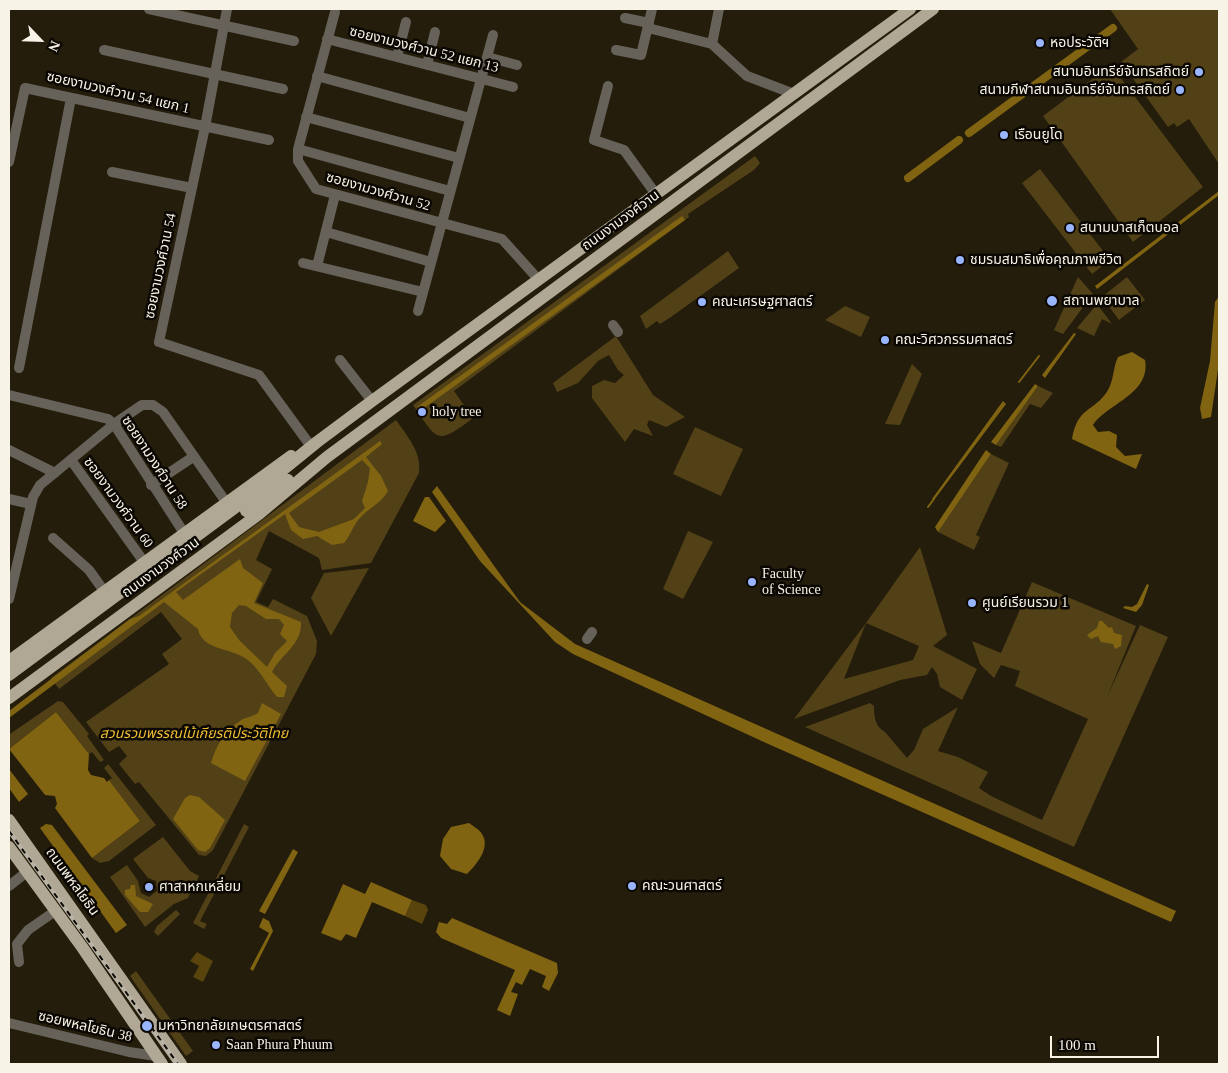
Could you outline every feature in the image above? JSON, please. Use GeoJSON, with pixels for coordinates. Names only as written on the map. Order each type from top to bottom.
{"type":"FeatureCollection","features":[{"type":"Feature","properties":{"kind":"main road","name":"ถนนงามวงศ์วาน"},"geometry":{"type":"LineString","coordinates":[[9,675],[248,498],[313,443],[910,9]]}},
{"type":"Feature","properties":{"kind":"main road","name":"ถนนงามวงศ์วาน"},"geometry":{"type":"LineString","coordinates":[[9,698],[259,514],[327,457],[933,9]]}},
{"type":"Feature","properties":{"kind":"main road","name":"ถนนงามวงศ์วาน"},"geometry":{"type":"LineString","coordinates":[[9,661],[277,464],[313,443]]}},
{"type":"Feature","properties":{"kind":"main road","name":"ถนนงามวงศ์วาน"},"geometry":{"type":"LineString","coordinates":[[9,685],[282,484],[327,457]]}},
{"type":"Feature","properties":{"kind":"main road","name":"ถนนพหลโยธิน"},"geometry":{"type":"LineString","coordinates":[[9,820],[182,1064]]}},
{"type":"Feature","properties":{"kind":"main road","name":"ถนนพหลโยธิน"},"geometry":{"type":"LineString","coordinates":[[9,832],[88,940],[108,962]]}},
{"type":"Feature","properties":{"kind":"main road"},"geometry":{"type":"LineString","coordinates":[[9,847],[82,947],[159,1060]]}},
{"type":"Feature","properties":{"kind":"main road"},"geometry":{"type":"LineString","coordinates":[[9,856],[80,954],[97,971]]}},
{"type":"Feature","properties":{"kind":"street"},"geometry":{"type":"LineString","coordinates":[[149,9],[294,42]]}},
{"type":"Feature","properties":{"kind":"street","name":"ซอยงามวงศ์วาน 54"},"geometry":{"type":"LineString","coordinates":[[227,9],[205,127],[159,342],[259,375],[313,443]]}},
{"type":"Feature","properties":{"kind":"street"},"geometry":{"type":"LineString","coordinates":[[616,50],[641,55],[652,9]]}},
{"type":"Feature","properties":{"kind":"street"},"geometry":{"type":"LineString","coordinates":[[712,44],[719,9]]}},
{"type":"Feature","properties":{"kind":"street"},"geometry":{"type":"LineString","coordinates":[[335,12],[298,149],[450,191]]}},
{"type":"Feature","properties":{"kind":"street"},"geometry":{"type":"LineString","coordinates":[[624,18],[712,44],[747,76],[794,94]]}},
{"type":"Feature","properties":{"kind":"street"},"geometry":{"type":"LineString","coordinates":[[397,57],[406,22]]}},
{"type":"Feature","properties":{"kind":"street"},"geometry":{"type":"LineString","coordinates":[[427,65],[435,32]]}},
{"type":"Feature","properties":{"kind":"street"},"geometry":{"type":"LineString","coordinates":[[418,310],[493,35]]}},
{"type":"Feature","properties":{"kind":"street","name":"ซอยงามวงศ์วาน 52 แยก 13"},"geometry":{"type":"LineString","coordinates":[[327,39],[513,87]]}},
{"type":"Feature","properties":{"kind":"street"},"geometry":{"type":"LineString","coordinates":[[104,50],[283,89]]}},
{"type":"Feature","properties":{"kind":"street"},"geometry":{"type":"LineString","coordinates":[[487,57],[517,65]]}},
{"type":"Feature","properties":{"kind":"street"},"geometry":{"type":"LineString","coordinates":[[317,76],[470,118]]}},
{"type":"Feature","properties":{"kind":"street"},"geometry":{"type":"LineString","coordinates":[[608,86],[594,140],[624,150],[656,193]]}},
{"type":"Feature","properties":{"kind":"street","name":"ซอยงามวงศ์วาน 54 แยก 1"},"geometry":{"type":"LineString","coordinates":[[9,162],[24,88],[269,140]]}},
{"type":"Feature","properties":{"kind":"street"},"geometry":{"type":"LineString","coordinates":[[19,368],[71,98]]}},
{"type":"Feature","properties":{"kind":"street"},"geometry":{"type":"LineString","coordinates":[[306,117],[459,158]]}},
{"type":"Feature","properties":{"kind":"street","name":"ซอยงามวงศ์วาน 52"},"geometry":{"type":"LineString","coordinates":[[298,149],[298,161],[316,189],[502,239],[538,279]]}},
{"type":"Feature","properties":{"kind":"street"},"geometry":{"type":"LineString","coordinates":[[112,172],[192,188]]}},
{"type":"Feature","properties":{"kind":"street"},"geometry":{"type":"LineString","coordinates":[[318,266],[335,195]]}},
{"type":"Feature","properties":{"kind":"street"},"geometry":{"type":"LineString","coordinates":[[326,232],[431,262]]}},
{"type":"Feature","properties":{"kind":"street"},"geometry":{"type":"LineString","coordinates":[[304,262],[423,292]]}},
{"type":"Feature","properties":{"kind":"street"},"geometry":{"type":"LineString","coordinates":[[340,360],[372,401]]}},
{"type":"Feature","properties":{"kind":"street","name":"ซอยงามวงศ์วาน 58"},"geometry":{"type":"LineString","coordinates":[[9,395],[108,419],[114,424],[184,533]]}},
{"type":"Feature","properties":{"kind":"street"},"geometry":{"type":"LineString","coordinates":[[9,599],[31,504],[40,485],[114,424],[142,405],[153,406],[163,412],[226,502]]}},
{"type":"Feature","properties":{"kind":"street"},"geometry":{"type":"LineString","coordinates":[[9,450],[55,473]]}},
{"type":"Feature","properties":{"kind":"street"},"geometry":{"type":"LineString","coordinates":[[152,485],[193,457]]}},
{"type":"Feature","properties":{"kind":"street","name":"ซอยงามวงศ์วาน 60"},"geometry":{"type":"LineString","coordinates":[[71,460],[144,562]]}},
{"type":"Feature","properties":{"kind":"street"},"geometry":{"type":"LineString","coordinates":[[9,499],[31,504]]}},
{"type":"Feature","properties":{"kind":"street"},"geometry":{"type":"LineString","coordinates":[[53,538],[89,570],[104,591]]}},
{"type":"Feature","properties":{"kind":"street"},"geometry":{"type":"LineString","coordinates":[[9,886],[23,875]]}},
{"type":"Feature","properties":{"kind":"street"},"geometry":{"type":"LineString","coordinates":[[19,962],[17,944],[28,930],[51,914]]}},
{"type":"Feature","properties":{"kind":"street","name":"ซอยพหลโยธิน 38"},"geometry":{"type":"LineString","coordinates":[[9,1022],[159,1060]]}},
{"type":"Feature","properties":{"kind":"green space","name":"สนามกีฬาสนามอินทรีย์จันทรสถิตย์"},"geometry":{"type":"Polygon","coordinates":[[[1110,9],[1219,9],[1219,164],[1189,119],[1177,127],[1174,123],[1168,127],[1121,62],[1138,49],[1110,9]]]}},
{"type":"Feature","properties":{"kind":"green space"},"geometry":{"type":"Polygon","coordinates":[[[1111,65],[1203,187],[1133,242],[1043,116],[1111,65]]]}},
{"type":"Feature","properties":{"kind":"green space"},"geometry":{"type":"Polygon","coordinates":[[[755,156],[760,163],[754,170],[688,214],[689,217],[454,391],[473,418],[452,433],[444,436],[438,436],[433,432],[413,405],[755,156]]]}},
{"type":"Feature","properties":{"kind":"green space"},"geometry":{"type":"Polygon","coordinates":[[[1040,169],[1110,260],[1092,274],[1022,183],[1040,169]]]}},
{"type":"Feature","properties":{"kind":"green space"},"geometry":{"type":"Polygon","coordinates":[[[728,251],[739,268],[671,317],[660,324],[657,321],[646,329],[640,316],[728,251]]]}},
{"type":"Feature","properties":{"kind":"green space"},"geometry":{"type":"Polygon","coordinates":[[[1078,277],[1093,294],[1063,334],[1054,330],[1078,277]]]}},
{"type":"Feature","properties":{"kind":"green space"},"geometry":{"type":"Polygon","coordinates":[[[1127,277],[1145,300],[1119,320],[1102,297],[1127,277]]]}},
{"type":"Feature","properties":{"kind":"green space"},"geometry":{"type":"Polygon","coordinates":[[[1097,304],[1112,324],[1102,319],[1094,336],[1077,328],[1097,304]]]}},
{"type":"Feature","properties":{"kind":"green space"},"geometry":{"type":"Polygon","coordinates":[[[845,306],[870,317],[861,337],[825,320],[845,306]]]}},
{"type":"Feature","properties":{"kind":"green space"},"geometry":{"type":"Polygon","coordinates":[[[616,336],[653,395],[685,417],[666,427],[649,420],[647,425],[653,436],[634,429],[625,442],[592,398],[592,386],[604,380],[615,383],[624,375],[618,370],[609,355],[598,361],[578,383],[557,392],[553,383],[616,336]]]}},
{"type":"Feature","properties":{"kind":"green space"},"geometry":{"type":"Polygon","coordinates":[[[912,364],[922,374],[900,425],[885,424],[912,364]]]}},
{"type":"Feature","properties":{"kind":"green space"},"geometry":{"type":"Polygon","coordinates":[[[1038,386],[1053,393],[1041,408],[1030,404],[1001,447],[996,445],[1038,386]]]}},
{"type":"Feature","properties":{"kind":"green space","name":"สวนรวมพรรณไม้เกียรติประวัติไทย"},"geometry":{"type":"Polygon","coordinates":[[[396,420],[416,451],[419,473],[371,563],[322,570],[319,558],[269,531],[256,560],[272,569],[256,602],[268,607],[273,599],[307,616],[317,641],[316,654],[213,850],[206,856],[199,855],[139,782],[135,784],[119,764],[127,756],[119,746],[109,752],[86,722],[169,664],[162,654],[182,639],[161,612],[59,689],[51,678],[396,420]]]}},
{"type":"Feature","properties":{"kind":"green space"},"geometry":{"type":"Polygon","coordinates":[[[695,427],[743,449],[721,496],[673,474],[695,427]]]}},
{"type":"Feature","properties":{"kind":"green space"},"geometry":{"type":"Polygon","coordinates":[[[991,454],[1009,463],[976,535],[980,537],[974,550],[938,532],[991,454]]]}},
{"type":"Feature","properties":{"kind":"green space"},"geometry":{"type":"Polygon","coordinates":[[[688,531],[713,542],[683,599],[663,589],[688,531]]]}},
{"type":"Feature","properties":{"kind":"green space"},"geometry":{"type":"Polygon","coordinates":[[[920,547],[947,635],[933,646],[977,669],[962,700],[940,687],[937,674],[932,667],[927,675],[900,680],[794,719],[920,547]],[[866,623],[844,679],[913,660],[919,646],[866,623]]]}},
{"type":"Feature","properties":{"kind":"green space"},"geometry":{"type":"Polygon","coordinates":[[[369,568],[331,636],[311,598],[324,573],[369,568]]]}},
{"type":"Feature","properties":{"kind":"green space"},"geometry":{"type":"Polygon","coordinates":[[[1032,582],[1136,626],[1107,697],[1140,625],[1168,637],[1074,847],[805,727],[870,703],[874,706],[875,717],[879,727],[907,758],[914,750],[923,729],[958,707],[938,751],[958,757],[988,772],[979,788],[991,796],[1042,820],[1088,719],[1015,686],[1020,671],[1001,665],[994,678],[980,664],[972,641],[1001,653],[1032,582]]]}},
{"type":"Feature","properties":{"kind":"green space"},"geometry":{"type":"Polygon","coordinates":[[[58,701],[63,702],[89,734],[87,736],[104,760],[100,762],[92,752],[89,754],[56,712],[9,749],[10,734],[58,701]]]}},
{"type":"Feature","properties":{"kind":"green space"},"geometry":{"type":"Polygon","coordinates":[[[108,764],[156,825],[109,861],[100,863],[92,858],[140,821],[109,780],[112,778],[104,768],[108,764]]]}},
{"type":"Feature","properties":{"kind":"green space"},"geometry":{"type":"Polygon","coordinates":[[[244,824],[249,827],[200,921],[207,924],[204,929],[193,923],[244,824]]]}},
{"type":"Feature","properties":{"kind":"green space"},"geometry":{"type":"Polygon","coordinates":[[[163,837],[190,871],[199,876],[188,898],[174,904],[145,927],[110,877],[127,865],[138,881],[141,893],[149,897],[157,891],[156,881],[148,878],[133,859],[163,837]]]}},
{"type":"Feature","properties":{"kind":"green space"},"geometry":{"type":"Polygon","coordinates":[[[176,910],[180,914],[158,936],[154,932],[157,926],[176,910]]]}},
{"type":"Feature","properties":{"kind":"green space"},"geometry":{"type":"Polygon","coordinates":[[[136,971],[193,1051],[186,1056],[130,976],[136,971]]]}},
{"type":"Feature","properties":{"kind":"shaded area"},"geometry":{"type":"Polygon","coordinates":[[[1219,191],[1219,195],[1097,289],[1095,286],[1219,191]]]}},
{"type":"Feature","properties":{"kind":"shaded area"},"geometry":{"type":"Polygon","coordinates":[[[682,216],[685,220],[420,411],[417,407],[682,216]]]}},
{"type":"Feature","properties":{"kind":"shaded area"},"geometry":{"type":"Polygon","coordinates":[[[1219,296],[1219,363],[1211,417],[1202,419],[1200,408],[1210,361],[1215,302],[1219,296]]]}},
{"type":"Feature","properties":{"kind":"shaded area"},"geometry":{"type":"Polygon","coordinates":[[[1074,333],[1076,334],[1045,378],[1042,375],[1074,333]]]}},
{"type":"Feature","properties":{"kind":"shaded area"},"geometry":{"type":"Polygon","coordinates":[[[1132,352],[1145,360],[1145,372],[1142,381],[1135,390],[1108,410],[1093,425],[1098,432],[1109,431],[1117,435],[1116,447],[1125,456],[1142,454],[1136,469],[1072,439],[1078,420],[1108,390],[1118,357],[1132,352]]]}},
{"type":"Feature","properties":{"kind":"shaded area"},"geometry":{"type":"Polygon","coordinates":[[[1035,384],[1038,386],[996,445],[991,442],[1035,384]]]}},
{"type":"Feature","properties":{"kind":"shaded area"},"geometry":{"type":"Polygon","coordinates":[[[1003,401],[1006,404],[934,500],[932,499],[1003,401]]]}},
{"type":"Feature","properties":{"kind":"shaded area"},"geometry":{"type":"Polygon","coordinates":[[[380,441],[382,444],[366,457],[381,476],[388,491],[382,500],[359,519],[344,543],[332,545],[317,536],[303,539],[291,530],[285,514],[176,592],[183,600],[240,559],[243,568],[263,583],[254,603],[301,622],[295,643],[272,672],[287,686],[284,697],[277,697],[250,661],[239,655],[217,648],[205,641],[198,629],[164,602],[9,718],[9,711],[130,619],[139,616],[380,441]],[[362,460],[289,513],[299,527],[319,532],[354,519],[365,508],[362,501],[370,468],[362,460]],[[239,605],[232,613],[230,627],[239,640],[267,667],[275,653],[287,641],[280,634],[284,625],[279,619],[266,619],[246,606],[239,605]]]}},
{"type":"Feature","properties":{"kind":"shaded area"},"geometry":{"type":"Polygon","coordinates":[[[986,450],[991,454],[938,532],[935,527],[986,450]]]}},
{"type":"Feature","properties":{"kind":"shaded area"},"geometry":{"type":"Polygon","coordinates":[[[437,486],[520,602],[575,644],[1176,911],[1171,922],[766,743],[573,654],[555,642],[480,561],[432,492],[437,486]]]}},
{"type":"Feature","properties":{"kind":"shaded area"},"geometry":{"type":"Polygon","coordinates":[[[425,497],[429,497],[446,521],[435,532],[413,521],[425,497]]]}},
{"type":"Feature","properties":{"kind":"shaded area"},"geometry":{"type":"Polygon","coordinates":[[[1147,584],[1149,585],[1142,605],[1136,612],[1123,608],[1125,606],[1132,607],[1137,604],[1147,584]]]}},
{"type":"Feature","properties":{"kind":"shaded area"},"geometry":{"type":"Polygon","coordinates":[[[1099,621],[1102,621],[1109,628],[1112,627],[1114,633],[1122,635],[1121,646],[1115,649],[1113,644],[1101,642],[1098,636],[1091,639],[1087,635],[1097,628],[1099,621]]]}},
{"type":"Feature","properties":{"kind":"shaded area"},"geometry":{"type":"Polygon","coordinates":[[[262,703],[281,714],[245,781],[211,763],[219,744],[227,733],[243,719],[258,713],[262,703]]]}},
{"type":"Feature","properties":{"kind":"shaded area"},"geometry":{"type":"Polygon","coordinates":[[[56,712],[89,754],[88,770],[91,775],[104,778],[107,782],[109,780],[140,821],[92,858],[55,808],[57,804],[55,796],[45,795],[9,749],[56,712]]]}},
{"type":"Feature","properties":{"kind":"shaded area"},"geometry":{"type":"Polygon","coordinates":[[[9,769],[28,794],[19,802],[9,788],[9,769]]]}},
{"type":"Feature","properties":{"kind":"shaded area"},"geometry":{"type":"Polygon","coordinates":[[[190,795],[199,797],[225,820],[210,848],[205,852],[198,850],[173,819],[185,798],[190,795]]]}},
{"type":"Feature","properties":{"kind":"shaded area"},"geometry":{"type":"Polygon","coordinates":[[[469,823],[481,833],[485,845],[481,856],[467,874],[451,869],[440,856],[443,839],[451,827],[469,823]]]}},
{"type":"Feature","properties":{"kind":"shaded area"},"geometry":{"type":"Polygon","coordinates":[[[46,824],[52,825],[127,925],[116,933],[40,828],[46,824]]]}},
{"type":"Feature","properties":{"kind":"shaded area"},"geometry":{"type":"Polygon","coordinates":[[[293,849],[298,852],[265,914],[259,911],[293,849]]]}},
{"type":"Feature","properties":{"kind":"shaded area"},"geometry":{"type":"Polygon","coordinates":[[[371,882],[412,900],[405,916],[372,902],[356,938],[346,934],[341,941],[321,933],[343,884],[365,894],[371,882]]]}},
{"type":"Feature","properties":{"kind":"shaded area"},"geometry":{"type":"Polygon","coordinates":[[[131,885],[135,885],[136,896],[153,904],[148,912],[140,912],[125,895],[125,890],[130,889],[131,885]]]}},
{"type":"Feature","properties":{"kind":"shaded area"},"geometry":{"type":"Polygon","coordinates":[[[412,900],[426,905],[428,910],[422,924],[405,916],[412,900]]]}},
{"type":"Feature","properties":{"kind":"shaded area"},"geometry":{"type":"Polygon","coordinates":[[[263,918],[269,921],[273,931],[253,971],[250,969],[269,933],[259,927],[263,918]]]}},
{"type":"Feature","properties":{"kind":"shaded area"},"geometry":{"type":"Polygon","coordinates":[[[452,918],[557,963],[558,973],[549,991],[542,987],[546,976],[530,969],[522,985],[516,982],[511,992],[518,994],[510,1016],[497,1010],[515,970],[441,938],[436,932],[439,922],[447,924],[452,918]]]}},
{"type":"Feature","properties":{"kind":"shaded area"},"geometry":{"type":"Polygon","coordinates":[[[197,952],[213,961],[203,982],[193,977],[199,966],[190,961],[197,952]]]}},
{"type":"Feature","properties":{"kind":"waterway"},"geometry":{"type":"LineString","coordinates":[[969,133],[1113,28]]}},
{"type":"Feature","properties":{"kind":"waterway"},"geometry":{"type":"LineString","coordinates":[[908,178],[959,140]]}},
{"type":"Feature","properties":{"kind":"waterway"},"geometry":{"type":"LineString","coordinates":[[1019,382],[1039,356]]}},
{"type":"Feature","properties":{"kind":"waterway"},"geometry":{"type":"LineString","coordinates":[[928,507],[934,499]]}},
{"type":"Feature","properties":{"kind":"railway"},"geometry":{"type":"LineString","coordinates":[[9,831],[178,1064]]}},
{"type":"Feature","properties":{"kind":"place","name":"หอประวัติฯ"},"geometry":{"type":"Point","coordinates":[1040,43]}},
{"type":"Feature","properties":{"kind":"place","name":"สนามอินทรีย์จันทรสถิตย์"},"geometry":{"type":"Point","coordinates":[1199,72]}},
{"type":"Feature","properties":{"kind":"place","name":"สนามกีฬาสนามอินทรีย์จันทรสถิตย์"},"geometry":{"type":"Point","coordinates":[1180,90]}},
{"type":"Feature","properties":{"kind":"place","name":"เรือนยูโด"},"geometry":{"type":"Point","coordinates":[1004,135]}},
{"type":"Feature","properties":{"kind":"place","name":"สนามบาสเก็ตบอล"},"geometry":{"type":"Point","coordinates":[1070,228]}},
{"type":"Feature","properties":{"kind":"place","name":"ชมรมสมาธิเพื่อคุณภาพชีวิต"},"geometry":{"type":"Point","coordinates":[960,260]}},
{"type":"Feature","properties":{"kind":"place","name":"สถานพยาบาล"},"geometry":{"type":"Point","coordinates":[1052,301]}},
{"type":"Feature","properties":{"kind":"place","name":"คณะเศรษฐศาสตร์"},"geometry":{"type":"Point","coordinates":[702,302]}},
{"type":"Feature","properties":{"kind":"place","name":"คณะวิศวกรรมศาสตร์"},"geometry":{"type":"Point","coordinates":[885,340]}},
{"type":"Feature","properties":{"kind":"place","name":"holy tree"},"geometry":{"type":"Point","coordinates":[422,412]}},
{"type":"Feature","properties":{"kind":"place","name":"Faculty of Science"},"geometry":{"type":"Point","coordinates":[752,582]}},
{"type":"Feature","properties":{"kind":"place","name":"ศูนย์เรียนรวม 1"},"geometry":{"type":"Point","coordinates":[972,603]}},
{"type":"Feature","properties":{"kind":"place","name":"คณะวนศาสตร์"},"geometry":{"type":"Point","coordinates":[632,886]}},
{"type":"Feature","properties":{"kind":"place","name":"ศาสาหกเหลี่ยม"},"geometry":{"type":"Point","coordinates":[149,887]}},
{"type":"Feature","properties":{"kind":"place","name":"มหาวิทยาลัยเกษตรศาสตร์"},"geometry":{"type":"Point","coordinates":[147,1026]}},
{"type":"Feature","properties":{"kind":"place","name":"Saan Phura Phuum"},"geometry":{"type":"Point","coordinates":[216,1045]}}]}
